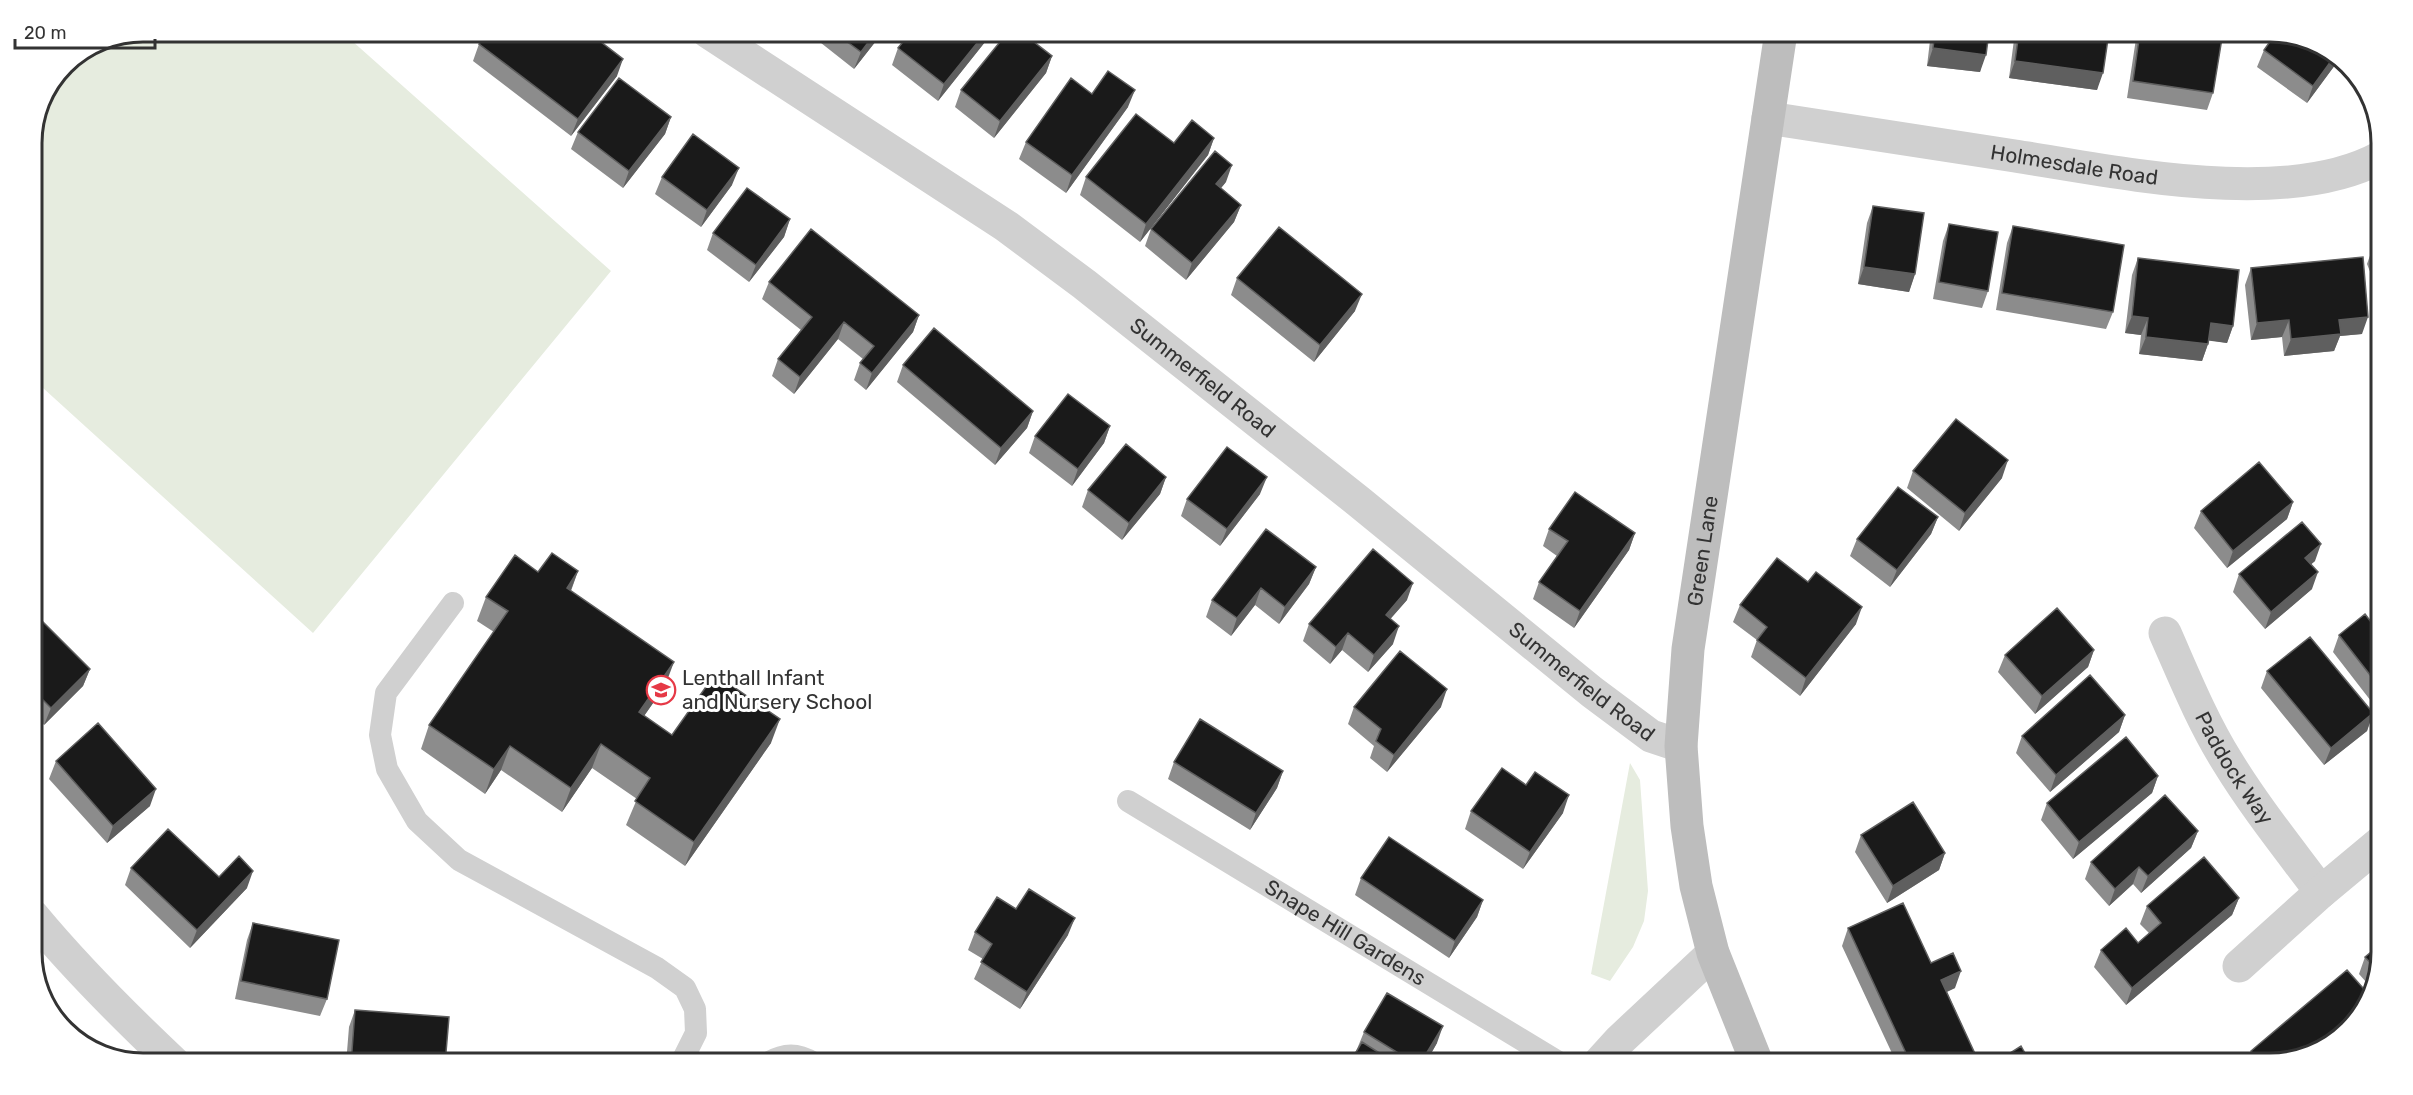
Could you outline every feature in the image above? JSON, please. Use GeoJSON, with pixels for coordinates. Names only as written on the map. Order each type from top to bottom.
{"type":"FeatureCollection","features":[{"type":"Feature","properties":{"kind":"main road","name":"Green Lane"},"geometry":{"type":"LineString","coordinates":[[1752,1053],[1713,953],[1696,886],[1687,826],[1681,746],[1688,650],[1779,42]]}},
{"type":"Feature","properties":{"kind":"street","name":"Summerfield Road"},"geometry":{"type":"LineString","coordinates":[[723,42],[1006,226],[1093,291],[1359,501],[1592,692],[1651,736],[1681,746]]}},
{"type":"Feature","properties":{"kind":"street","name":"Holmesdale Road"},"geometry":{"type":"LineString","coordinates":[[1768,118],[2135,174],[2228,184],[2304,181],[2371,163]]}},
{"type":"Feature","properties":{"kind":"street","name":"Paddock Way"},"geometry":{"type":"LineString","coordinates":[[2165,633],[2190,690],[2226,760],[2266,820],[2321,892]]}},
{"type":"Feature","properties":{"kind":"street"},"geometry":{"type":"LineString","coordinates":[[2239,966],[2371,850]]}},
{"type":"Feature","properties":{"kind":"street"},"geometry":{"type":"LineString","coordinates":[[42,927],[125,1017],[163,1053]]}},
{"type":"Feature","properties":{"kind":"street"},"geometry":{"type":"LineString","coordinates":[[1609,1053],[1713,953]]}},
{"type":"Feature","properties":{"kind":"lane"},"geometry":{"type":"LineString","coordinates":[[453,603],[386,693],[380,735],[387,770],[417,821],[459,860],[657,968],[685,988],[696,1009],[696,1033],[686,1053]]}},
{"type":"Feature","properties":{"kind":"lane","name":"Snape Hill Gardens"},"geometry":{"type":"LineString","coordinates":[[1128,801],[1542,1053]]}},
{"type":"Feature","properties":{"kind":"shaded area"},"geometry":{"type":"Polygon","coordinates":[[[143,42],[353,42],[611,271],[313,633],[42,387],[42,136],[45,117],[59,87],[72,72],[87,59],[104,50],[123,44],[143,42]]]}},
{"type":"Feature","properties":{"kind":"shaded area"},"geometry":{"type":"Polygon","coordinates":[[[1630,763],[1640,780],[1648,891],[1644,921],[1633,947],[1610,981],[1591,974],[1630,763]]]}},
{"type":"Feature","properties":{"kind":"building"},"geometry":{"type":"Polygon","coordinates":[[[480,42],[601,42],[623,59],[578,119],[479,44],[480,42]]]}},
{"type":"Feature","properties":{"kind":"building"},"geometry":{"type":"Polygon","coordinates":[[[848,42],[868,42],[861,52],[848,42]]]}},
{"type":"Feature","properties":{"kind":"building"},"geometry":{"type":"Polygon","coordinates":[[[903,42],[978,42],[944,84],[898,48],[903,42]]]}},
{"type":"Feature","properties":{"kind":"building"},"geometry":{"type":"Polygon","coordinates":[[[1000,42],[1034,42],[1052,56],[1000,121],[961,90],[1000,42]]]}},
{"type":"Feature","properties":{"kind":"building"},"geometry":{"type":"Polygon","coordinates":[[[1934,42],[1988,42],[1986,55],[1933,48],[1934,42]]]}},
{"type":"Feature","properties":{"kind":"building"},"geometry":{"type":"Polygon","coordinates":[[[2018,42],[2108,42],[2103,73],[2015,61],[2018,42]]]}},
{"type":"Feature","properties":{"kind":"building"},"geometry":{"type":"Polygon","coordinates":[[[2139,42],[2221,42],[2213,93],[2133,81],[2139,42]]]}},
{"type":"Feature","properties":{"kind":"building"},"geometry":{"type":"Polygon","coordinates":[[[2270,42],[2290,44],[2309,50],[2330,62],[2313,86],[2264,50],[2270,42]]]}},
{"type":"Feature","properties":{"kind":"building"},"geometry":{"type":"Polygon","coordinates":[[[1108,71],[1135,90],[1072,175],[1026,142],[1071,78],[1092,94],[1108,71]]]}},
{"type":"Feature","properties":{"kind":"building"},"geometry":{"type":"Polygon","coordinates":[[[619,78],[671,117],[629,171],[578,132],[619,78]]]}},
{"type":"Feature","properties":{"kind":"building"},"geometry":{"type":"Polygon","coordinates":[[[1136,114],[1174,143],[1192,120],[1214,138],[1146,224],[1086,177],[1136,114]]]}},
{"type":"Feature","properties":{"kind":"building"},"geometry":{"type":"Polygon","coordinates":[[[693,134],[739,168],[707,210],[662,177],[693,134]]]}},
{"type":"Feature","properties":{"kind":"building"},"geometry":{"type":"Polygon","coordinates":[[[1215,151],[1232,165],[1216,184],[1241,205],[1192,263],[1151,229],[1215,151]]]}},
{"type":"Feature","properties":{"kind":"building"},"geometry":{"type":"Polygon","coordinates":[[[747,188],[790,219],[756,265],[713,233],[747,188]]]}},
{"type":"Feature","properties":{"kind":"building"},"geometry":{"type":"Polygon","coordinates":[[[1873,206],[1924,213],[1915,274],[1864,267],[1873,206]]]}},
{"type":"Feature","properties":{"kind":"building"},"geometry":{"type":"Polygon","coordinates":[[[1949,224],[1998,232],[1988,291],[1939,282],[1949,224]]]}},
{"type":"Feature","properties":{"kind":"building"},"geometry":{"type":"Polygon","coordinates":[[[2013,226],[2124,245],[2113,312],[2002,293],[2013,226]]]}},
{"type":"Feature","properties":{"kind":"building"},"geometry":{"type":"Polygon","coordinates":[[[1279,227],[1362,294],[1320,345],[1237,278],[1279,227]]]}},
{"type":"Feature","properties":{"kind":"building"},"geometry":{"type":"Polygon","coordinates":[[[811,229],[919,315],[872,373],[860,363],[874,346],[844,322],[800,377],[778,359],[812,317],[769,282],[811,229]]]}},
{"type":"Feature","properties":{"kind":"building"},"geometry":{"type":"Polygon","coordinates":[[[2363,257],[2368,317],[2339,320],[2341,334],[2291,339],[2289,320],[2257,323],[2251,268],[2363,257]]]}},
{"type":"Feature","properties":{"kind":"building"},"geometry":{"type":"Polygon","coordinates":[[[2138,258],[2239,270],[2233,326],[2211,323],[2208,344],[2146,337],[2148,318],[2132,316],[2138,258]]]}},
{"type":"Feature","properties":{"kind":"building"},"geometry":{"type":"Polygon","coordinates":[[[934,328],[1033,411],[1001,448],[903,365],[934,328]]]}},
{"type":"Feature","properties":{"kind":"building"},"geometry":{"type":"Polygon","coordinates":[[[1068,394],[1110,426],[1078,469],[1035,436],[1068,394]]]}},
{"type":"Feature","properties":{"kind":"building"},"geometry":{"type":"Polygon","coordinates":[[[1956,419],[2008,460],[1965,513],[1913,471],[1956,419]]]}},
{"type":"Feature","properties":{"kind":"building"},"geometry":{"type":"Polygon","coordinates":[[[1126,444],[1166,477],[1129,523],[1088,490],[1126,444]]]}},
{"type":"Feature","properties":{"kind":"building"},"geometry":{"type":"Polygon","coordinates":[[[1227,447],[1267,477],[1227,529],[1187,499],[1227,447]]]}},
{"type":"Feature","properties":{"kind":"building"},"geometry":{"type":"Polygon","coordinates":[[[2259,462],[2293,502],[2233,551],[2201,511],[2259,462]]]}},
{"type":"Feature","properties":{"kind":"building"},"geometry":{"type":"Polygon","coordinates":[[[1898,487],[1938,517],[1897,570],[1857,539],[1898,487]]]}},
{"type":"Feature","properties":{"kind":"building"},"geometry":{"type":"Polygon","coordinates":[[[1575,492],[1635,533],[1580,611],[1539,582],[1568,541],[1549,529],[1575,492]]]}},
{"type":"Feature","properties":{"kind":"building"},"geometry":{"type":"Polygon","coordinates":[[[2302,522],[2321,544],[2305,558],[2318,572],[2271,612],[2239,574],[2302,522]]]}},
{"type":"Feature","properties":{"kind":"building"},"geometry":{"type":"Polygon","coordinates":[[[1266,529],[1316,567],[1285,607],[1261,588],[1237,618],[1212,600],[1266,529]]]}},
{"type":"Feature","properties":{"kind":"building"},"geometry":{"type":"Polygon","coordinates":[[[1373,549],[1413,583],[1386,615],[1399,626],[1374,655],[1348,633],[1336,647],[1309,624],[1373,549]]]}},
{"type":"Feature","properties":{"kind":"building"},"geometry":{"type":"Polygon","coordinates":[[[552,553],[578,571],[567,588],[674,662],[639,712],[672,735],[715,674],[780,719],[694,842],[635,801],[650,778],[601,744],[571,788],[510,746],[494,769],[429,725],[508,611],[486,597],[515,555],[538,572],[552,553]]]}},
{"type":"Feature","properties":{"kind":"building"},"geometry":{"type":"Polygon","coordinates":[[[1777,558],[1808,582],[1816,572],[1862,607],[1806,678],[1757,640],[1767,627],[1740,605],[1777,558]]]}},
{"type":"Feature","properties":{"kind":"building"},"geometry":{"type":"Polygon","coordinates":[[[2057,608],[2094,650],[2042,696],[2005,655],[2057,608]]]}},
{"type":"Feature","properties":{"kind":"building"},"geometry":{"type":"Polygon","coordinates":[[[2365,614],[2371,622],[2371,676],[2339,635],[2365,614]]]}},
{"type":"Feature","properties":{"kind":"building"},"geometry":{"type":"Polygon","coordinates":[[[42,621],[90,669],[51,708],[42,699],[42,621]]]}},
{"type":"Feature","properties":{"kind":"building"},"geometry":{"type":"Polygon","coordinates":[[[2310,637],[2371,711],[2371,715],[2331,748],[2267,671],[2310,637]]]}},
{"type":"Feature","properties":{"kind":"building"},"geometry":{"type":"Polygon","coordinates":[[[1400,651],[1447,689],[1394,755],[1376,741],[1381,729],[1354,707],[1400,651]]]}},
{"type":"Feature","properties":{"kind":"building"},"geometry":{"type":"Polygon","coordinates":[[[2090,675],[2125,715],[2056,775],[2022,736],[2090,675]]]}},
{"type":"Feature","properties":{"kind":"building"},"geometry":{"type":"Polygon","coordinates":[[[1200,719],[1283,771],[1256,813],[1174,762],[1200,719]]]}},
{"type":"Feature","properties":{"kind":"building"},"geometry":{"type":"Polygon","coordinates":[[[98,723],[156,789],[113,826],[56,761],[98,723]]]}},
{"type":"Feature","properties":{"kind":"building"},"geometry":{"type":"Polygon","coordinates":[[[2126,737],[2158,776],[2079,842],[2047,803],[2126,737]]]}},
{"type":"Feature","properties":{"kind":"building"},"geometry":{"type":"Polygon","coordinates":[[[1502,768],[1526,785],[1535,772],[1569,795],[1530,852],[1471,811],[1502,768]]]}},
{"type":"Feature","properties":{"kind":"building"},"geometry":{"type":"Polygon","coordinates":[[[2165,795],[2198,831],[2148,876],[2139,867],[2115,889],[2091,862],[2165,795]]]}},
{"type":"Feature","properties":{"kind":"building"},"geometry":{"type":"Polygon","coordinates":[[[1913,802],[1945,853],[1893,886],[1861,835],[1913,802]]]}},
{"type":"Feature","properties":{"kind":"building"},"geometry":{"type":"Polygon","coordinates":[[[168,829],[219,877],[239,856],[253,871],[197,930],[131,868],[168,829]]]}},
{"type":"Feature","properties":{"kind":"building"},"geometry":{"type":"Polygon","coordinates":[[[1389,837],[1483,900],[1455,941],[1361,878],[1389,837]]]}},
{"type":"Feature","properties":{"kind":"building"},"geometry":{"type":"Polygon","coordinates":[[[2204,857],[2239,898],[2132,988],[2101,950],[2126,928],[2138,943],[2161,923],[2147,906],[2204,857]]]}},
{"type":"Feature","properties":{"kind":"building"},"geometry":{"type":"Polygon","coordinates":[[[1029,889],[1075,918],[1027,992],[981,962],[992,944],[975,932],[997,897],[1016,909],[1029,889]]]}},
{"type":"Feature","properties":{"kind":"building"},"geometry":{"type":"Polygon","coordinates":[[[1903,903],[1931,963],[1953,953],[1961,971],[1941,980],[1975,1053],[1906,1053],[1848,928],[1903,903]]]}},
{"type":"Feature","properties":{"kind":"building"},"geometry":{"type":"Polygon","coordinates":[[[253,923],[339,940],[327,999],[241,981],[253,923]]]}},
{"type":"Feature","properties":{"kind":"building"},"geometry":{"type":"Polygon","coordinates":[[[2371,952],[2370,962],[2365,957],[2371,952]]]}},
{"type":"Feature","properties":{"kind":"building"},"geometry":{"type":"Polygon","coordinates":[[[2347,970],[2364,989],[2350,1013],[2337,1028],[2326,1036],[2296,1050],[2270,1053],[2253,1053],[2251,1051],[2347,970]]]}},
{"type":"Feature","properties":{"kind":"building"},"geometry":{"type":"Polygon","coordinates":[[[1387,993],[1443,1026],[1427,1053],[1398,1053],[1364,1032],[1387,993]]]}},
{"type":"Feature","properties":{"kind":"building"},"geometry":{"type":"Polygon","coordinates":[[[355,1010],[449,1017],[446,1053],[352,1053],[355,1010]]]}},
{"type":"Feature","properties":{"kind":"building"},"geometry":{"type":"Polygon","coordinates":[[[1362,1042],[1380,1053],[1356,1053],[1362,1042]]]}},
{"type":"Feature","properties":{"kind":"building"},"geometry":{"type":"Polygon","coordinates":[[[2021,1046],[2025,1053],[2010,1053],[2021,1046]]]}},
{"type":"Feature","properties":{"kind":"place","name":"Lenthall Infant and Nursery School"},"geometry":{"type":"Point","coordinates":[661,690]}}]}
